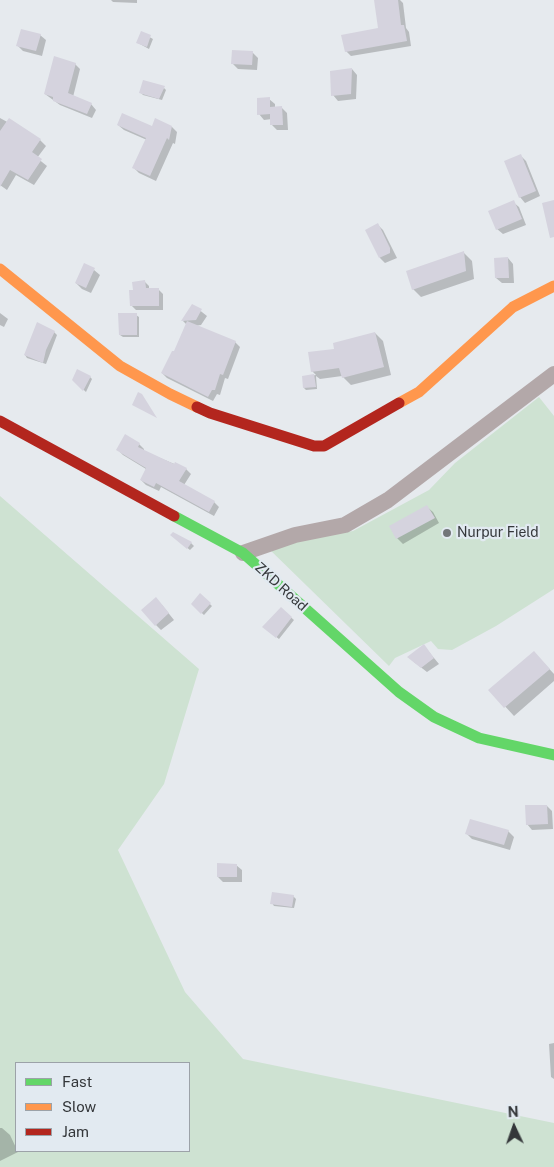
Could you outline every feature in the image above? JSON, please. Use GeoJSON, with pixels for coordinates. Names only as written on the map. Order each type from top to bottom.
{"type":"FeatureCollection","features":[{"type":"Feature","properties":{"kind":"street"},"geometry":{"type":"LineString","coordinates":[[0,268],[120,366],[170,394],[210,413],[314,446],[324,446],[419,392],[513,307],[554,286]]}},
{"type":"Feature","properties":{"kind":"street"},"geometry":{"type":"LineString","coordinates":[[243,553],[295,535],[346,524],[388,500],[554,374]]}},
{"type":"Feature","properties":{"kind":"street","name":"ZKD Road"},"geometry":{"type":"LineString","coordinates":[[0,421],[243,553],[400,692],[434,717],[479,738],[554,755]]}},
{"type":"Feature","properties":{"kind":"green space","name":"Nurpur Field"},"geometry":{"type":"Polygon","coordinates":[[[539,397],[554,416],[554,589],[496,626],[452,650],[438,649],[431,641],[395,658],[389,666],[266,546],[353,531],[429,490],[455,463],[539,397]]]}},
{"type":"Feature","properties":{"kind":"green space"},"geometry":{"type":"Polygon","coordinates":[[[0,496],[199,669],[164,784],[118,850],[185,992],[243,1059],[554,1123],[554,1167],[0,1167],[0,496]]]}},
{"type":"Feature","properties":{"kind":"building"},"geometry":{"type":"Polygon","coordinates":[[[374,0],[398,0],[401,25],[404,25],[407,41],[345,52],[341,35],[378,28],[374,0]]]}},
{"type":"Feature","properties":{"kind":"building"},"geometry":{"type":"Polygon","coordinates":[[[21,29],[41,34],[36,51],[16,46],[21,29]]]}},
{"type":"Feature","properties":{"kind":"building"},"geometry":{"type":"Polygon","coordinates":[[[141,31],[151,35],[147,47],[136,43],[141,31]]]}},
{"type":"Feature","properties":{"kind":"building"},"geometry":{"type":"Polygon","coordinates":[[[232,50],[253,51],[252,65],[231,64],[232,50]]]}},
{"type":"Feature","properties":{"kind":"building"},"geometry":{"type":"Polygon","coordinates":[[[54,56],[76,63],[68,93],[92,103],[87,114],[53,101],[53,97],[44,94],[54,56]]]}},
{"type":"Feature","properties":{"kind":"building"},"geometry":{"type":"Polygon","coordinates":[[[352,68],[351,94],[331,96],[330,71],[352,68]]]}},
{"type":"Feature","properties":{"kind":"building"},"geometry":{"type":"Polygon","coordinates":[[[143,80],[165,86],[159,99],[139,93],[143,80]]]}},
{"type":"Feature","properties":{"kind":"building"},"geometry":{"type":"Polygon","coordinates":[[[270,97],[270,107],[282,106],[283,125],[270,125],[270,114],[257,115],[257,98],[270,97]]]}},
{"type":"Feature","properties":{"kind":"building"},"geometry":{"type":"Polygon","coordinates":[[[122,113],[152,126],[155,118],[172,126],[169,140],[167,138],[150,176],[132,168],[146,138],[117,125],[122,113]]]}},
{"type":"Feature","properties":{"kind":"building"},"geometry":{"type":"Polygon","coordinates":[[[9,118],[41,139],[32,152],[42,159],[28,180],[10,170],[0,187],[0,131],[9,118]]]}},
{"type":"Feature","properties":{"kind":"building"},"geometry":{"type":"Polygon","coordinates":[[[521,154],[536,191],[519,198],[504,161],[521,154]]]}},
{"type":"Feature","properties":{"kind":"building"},"geometry":{"type":"Polygon","coordinates":[[[514,200],[522,219],[496,230],[488,211],[514,200]]]}},
{"type":"Feature","properties":{"kind":"building"},"geometry":{"type":"Polygon","coordinates":[[[554,200],[554,237],[550,238],[542,203],[554,200]]]}},
{"type":"Feature","properties":{"kind":"building"},"geometry":{"type":"Polygon","coordinates":[[[378,223],[390,248],[390,253],[379,258],[365,230],[378,223]]]}},
{"type":"Feature","properties":{"kind":"building"},"geometry":{"type":"Polygon","coordinates":[[[464,251],[466,271],[412,290],[406,271],[464,251]]]}},
{"type":"Feature","properties":{"kind":"building"},"geometry":{"type":"Polygon","coordinates":[[[508,257],[509,278],[495,278],[494,258],[508,257]]]}},
{"type":"Feature","properties":{"kind":"building"},"geometry":{"type":"Polygon","coordinates":[[[84,263],[95,268],[86,288],[75,283],[84,263]]]}},
{"type":"Feature","properties":{"kind":"building"},"geometry":{"type":"Polygon","coordinates":[[[145,280],[146,288],[159,288],[159,306],[130,306],[129,290],[133,290],[132,282],[145,280]]]}},
{"type":"Feature","properties":{"kind":"building"},"geometry":{"type":"Polygon","coordinates":[[[192,304],[202,309],[196,320],[181,321],[192,304]]]}},
{"type":"Feature","properties":{"kind":"building"},"geometry":{"type":"Polygon","coordinates":[[[118,313],[137,313],[137,335],[119,335],[118,313]]]}},
{"type":"Feature","properties":{"kind":"building"},"geometry":{"type":"Polygon","coordinates":[[[187,321],[236,341],[223,375],[220,374],[215,390],[212,390],[208,397],[161,373],[172,351],[174,351],[187,321]]]}},
{"type":"Feature","properties":{"kind":"building"},"geometry":{"type":"Polygon","coordinates":[[[37,322],[55,331],[46,350],[43,363],[24,355],[37,322]]]}},
{"type":"Feature","properties":{"kind":"building"},"geometry":{"type":"Polygon","coordinates":[[[375,332],[384,367],[342,378],[339,368],[311,372],[308,352],[334,349],[333,343],[375,332]]]}},
{"type":"Feature","properties":{"kind":"building"},"geometry":{"type":"Polygon","coordinates":[[[77,369],[91,376],[83,391],[72,380],[77,369]]]}},
{"type":"Feature","properties":{"kind":"building"},"geometry":{"type":"Polygon","coordinates":[[[314,374],[316,387],[303,388],[302,376],[314,374]]]}},
{"type":"Feature","properties":{"kind":"building"},"geometry":{"type":"Polygon","coordinates":[[[138,392],[142,394],[157,418],[132,405],[138,392]]]}},
{"type":"Feature","properties":{"kind":"building"},"geometry":{"type":"Polygon","coordinates":[[[125,434],[140,443],[138,447],[187,468],[179,481],[215,501],[209,512],[156,483],[154,487],[140,480],[146,468],[116,450],[125,434]]]}},
{"type":"Feature","properties":{"kind":"building"},"geometry":{"type":"Polygon","coordinates":[[[427,505],[435,518],[396,539],[389,526],[427,505]]]}},
{"type":"Feature","properties":{"kind":"building"},"geometry":{"type":"Polygon","coordinates":[[[173,532],[192,542],[187,549],[170,535],[173,532]]]}},
{"type":"Feature","properties":{"kind":"building"},"geometry":{"type":"Polygon","coordinates":[[[200,593],[211,603],[201,614],[191,604],[200,593]]]}},
{"type":"Feature","properties":{"kind":"building"},"geometry":{"type":"Polygon","coordinates":[[[156,597],[169,613],[155,626],[141,610],[156,597]]]}},
{"type":"Feature","properties":{"kind":"building"},"geometry":{"type":"Polygon","coordinates":[[[281,607],[292,617],[276,638],[262,627],[281,607]]]}},
{"type":"Feature","properties":{"kind":"building"},"geometry":{"type":"Polygon","coordinates":[[[424,644],[434,658],[421,668],[407,657],[424,644]]]}},
{"type":"Feature","properties":{"kind":"building"},"geometry":{"type":"Polygon","coordinates":[[[534,651],[550,669],[504,708],[488,690],[534,651]]]}},
{"type":"Feature","properties":{"kind":"building"},"geometry":{"type":"Polygon","coordinates":[[[525,805],[547,805],[548,824],[526,825],[525,805]]]}},
{"type":"Feature","properties":{"kind":"building"},"geometry":{"type":"Polygon","coordinates":[[[470,819],[509,830],[504,845],[465,834],[470,819]]]}},
{"type":"Feature","properties":{"kind":"building"},"geometry":{"type":"Polygon","coordinates":[[[217,863],[237,864],[237,877],[217,877],[217,863]]]}},
{"type":"Feature","properties":{"kind":"building"},"geometry":{"type":"Polygon","coordinates":[[[272,892],[294,895],[292,907],[270,904],[272,892]]]}},
{"type":"Feature","properties":{"kind":"traffic: fast"},"geometry":{"type":"LineString","coordinates":[[174,516],[243,553],[399,692],[434,717],[479,738],[554,755]]}},
{"type":"Feature","properties":{"kind":"traffic: slow"},"geometry":{"type":"LineString","coordinates":[[0,269],[120,366],[197,407]]}},
{"type":"Feature","properties":{"kind":"traffic: slow"},"geometry":{"type":"LineString","coordinates":[[399,403],[419,392],[513,307],[554,286]]}},
{"type":"Feature","properties":{"kind":"traffic: jam"},"geometry":{"type":"LineString","coordinates":[[197,407],[210,413],[314,446],[324,446],[399,403]]}},
{"type":"Feature","properties":{"kind":"traffic: jam"},"geometry":{"type":"LineString","coordinates":[[0,421],[174,516]]}},
{"type":"Feature","properties":{"kind":"place","name":"Nurpur Field"},"geometry":{"type":"Point","coordinates":[447,533]}}]}
